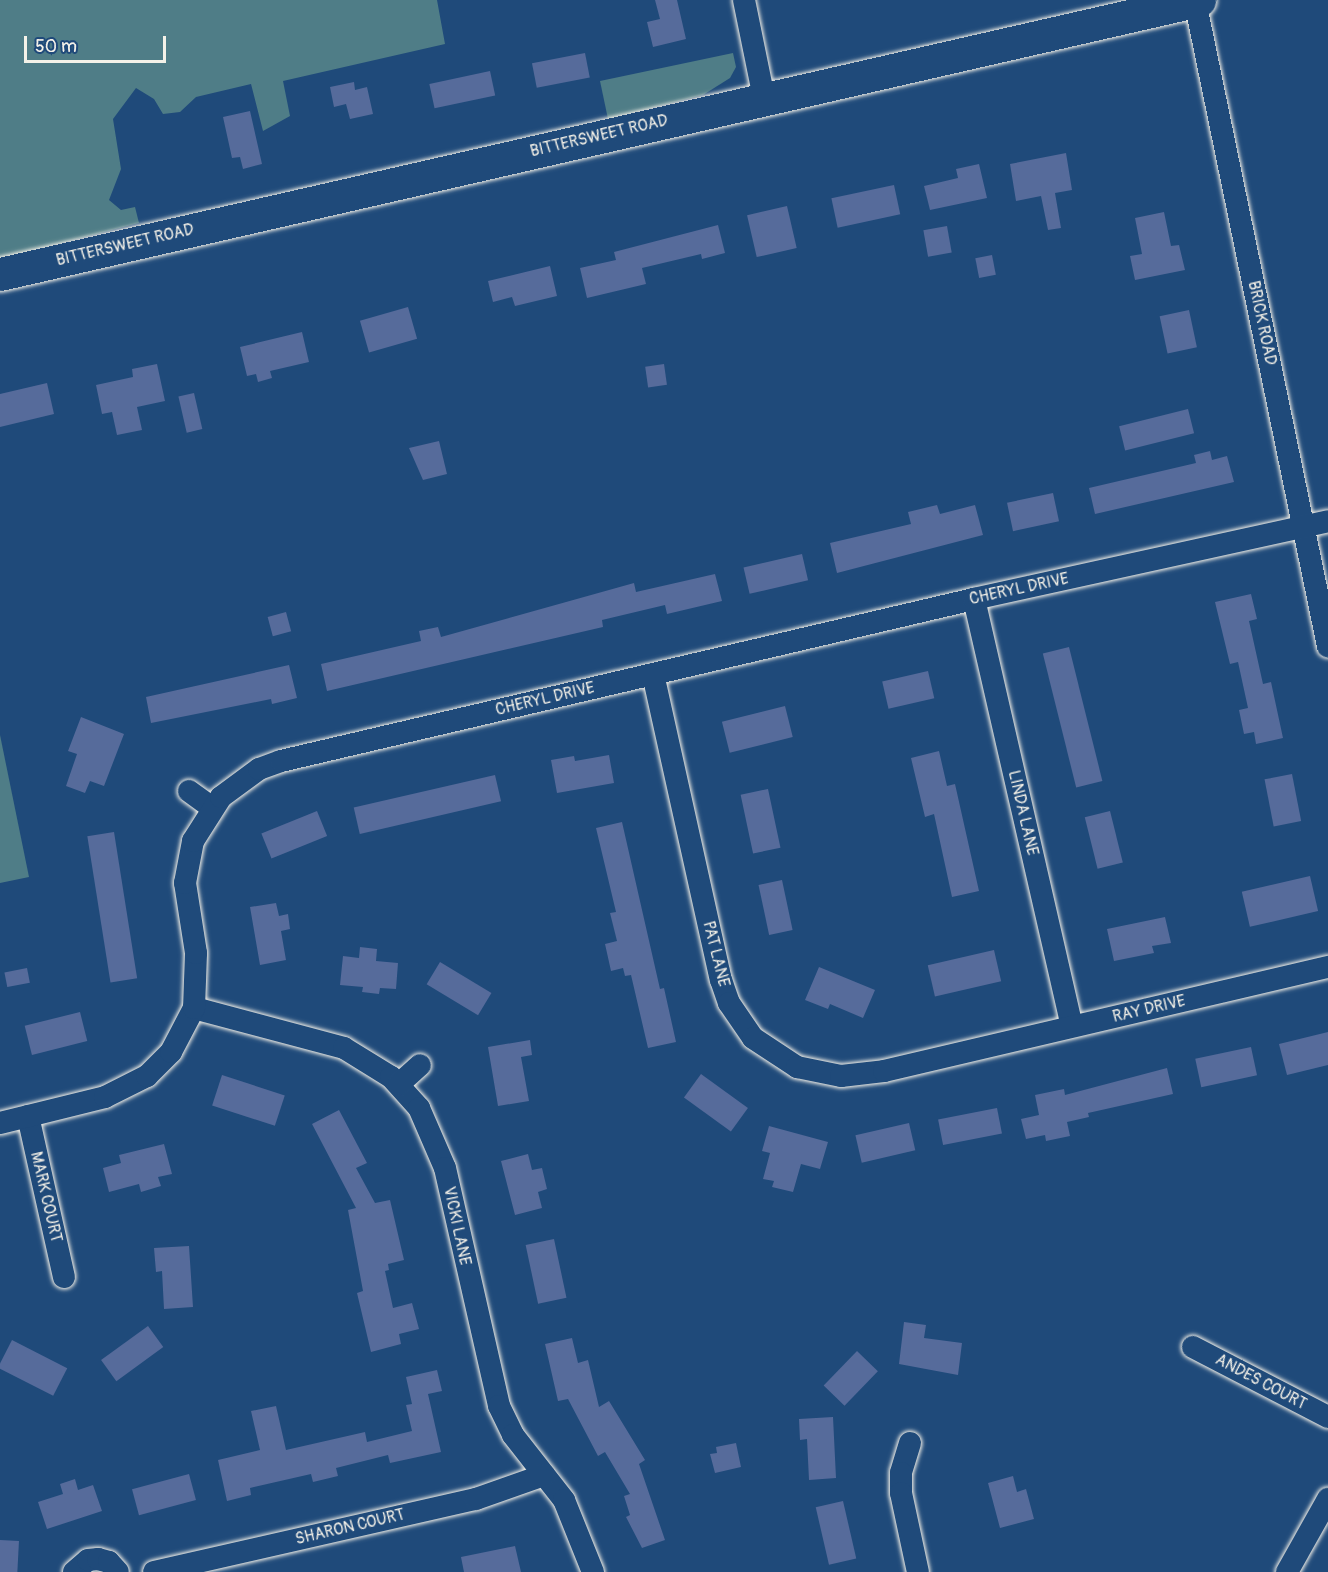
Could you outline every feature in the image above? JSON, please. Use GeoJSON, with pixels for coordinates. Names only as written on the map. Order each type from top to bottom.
{"type":"FeatureCollection","features":[{"type":"Feature","properties":{"kind":"street"},"geometry":{"type":"LineString","coordinates":[[744,0],[764,98]]}},
{"type":"Feature","properties":{"kind":"street","name":"BITTERSWEET ROAD"},"geometry":{"type":"LineString","coordinates":[[0,274],[1197,0]]}},
{"type":"Feature","properties":{"kind":"street","name":"BRICK ROAD"},"geometry":{"type":"LineString","coordinates":[[1197,0],[1328,645]]}},
{"type":"Feature","properties":{"kind":"street","name":"CHERYL DRIVE"},"geometry":{"type":"LineString","coordinates":[[0,1123],[105,1097],[147,1076],[171,1052],[194,1008],[196,953],[185,883],[193,841],[212,808],[239,781],[281,760],[975,599],[1328,521]]}},
{"type":"Feature","properties":{"kind":"street","name":"LINDA LANE"},"geometry":{"type":"LineString","coordinates":[[975,599],[1072,1026]]}},
{"type":"Feature","properties":{"kind":"street","name":"PAT LANE"},"geometry":{"type":"LineString","coordinates":[[653,674],[721,980],[729,1004],[753,1038],[797,1067],[841,1076],[884,1071],[970,1051]]}},
{"type":"Feature","properties":{"kind":"street"},"geometry":{"type":"LineString","coordinates":[[189,791],[212,808]]}},
{"type":"Feature","properties":{"kind":"street","name":"RAY DRIVE"},"geometry":{"type":"LineString","coordinates":[[970,1051],[1328,967]]}},
{"type":"Feature","properties":{"kind":"street","name":"VICKI LANE"},"geometry":{"type":"LineString","coordinates":[[194,1008],[344,1047],[377,1066],[399,1084],[429,1126],[445,1168],[499,1406],[513,1436],[572,1515],[593,1572]]}},
{"type":"Feature","properties":{"kind":"street"},"geometry":{"type":"LineString","coordinates":[[399,1084],[420,1065]]}},
{"type":"Feature","properties":{"kind":"street","name":"MARK COURT"},"geometry":{"type":"LineString","coordinates":[[28,1116],[64,1277]]}},
{"type":"Feature","properties":{"kind":"street","name":"ANDES COURT"},"geometry":{"type":"LineString","coordinates":[[1193,1347],[1328,1418]]}},
{"type":"Feature","properties":{"kind":"street"},"geometry":{"type":"LineString","coordinates":[[910,1443],[901,1473],[901,1492],[918,1572]]}},
{"type":"Feature","properties":{"kind":"street","name":"SHARON COURT"},"geometry":{"type":"LineString","coordinates":[[154,1572],[476,1499],[544,1475]]}},
{"type":"Feature","properties":{"kind":"street"},"geometry":{"type":"LineString","coordinates":[[1287,1572],[1328,1499]]}},
{"type":"Feature","properties":{"kind":"street"},"geometry":{"type":"LineString","coordinates":[[74,1572],[88,1560],[98,1558],[118,1572]]}},
{"type":"Feature","properties":{"kind":"green space"},"geometry":{"type":"Polygon","coordinates":[[[0,0],[437,0],[445,44],[283,81],[290,116],[263,131],[251,84],[196,97],[180,112],[163,114],[154,99],[136,88],[113,119],[121,169],[109,200],[121,210],[135,207],[139,223],[0,259],[0,0]]]}},
{"type":"Feature","properties":{"kind":"green space"},"geometry":{"type":"Polygon","coordinates":[[[733,53],[736,67],[730,78],[703,95],[608,119],[600,81],[733,53]]]}},
{"type":"Feature","properties":{"kind":"green space"},"geometry":{"type":"Polygon","coordinates":[[[0,735],[29,877],[0,883],[0,735]]]}},
{"type":"Feature","properties":{"kind":"building"},"geometry":{"type":"Polygon","coordinates":[[[655,0],[677,0],[686,39],[653,47],[647,22],[660,19],[655,0]]]}},
{"type":"Feature","properties":{"kind":"building"},"geometry":{"type":"Polygon","coordinates":[[[585,53],[590,78],[537,88],[532,63],[585,53]]]}},
{"type":"Feature","properties":{"kind":"building"},"geometry":{"type":"Polygon","coordinates":[[[490,71],[495,95],[435,108],[429,84],[490,71]]]}},
{"type":"Feature","properties":{"kind":"building"},"geometry":{"type":"Polygon","coordinates":[[[354,82],[355,90],[367,87],[373,114],[350,119],[346,104],[334,107],[330,87],[354,82]]]}},
{"type":"Feature","properties":{"kind":"building"},"geometry":{"type":"Polygon","coordinates":[[[250,111],[262,164],[243,169],[240,157],[232,158],[223,117],[250,111]]]}},
{"type":"Feature","properties":{"kind":"building"},"geometry":{"type":"Polygon","coordinates":[[[1066,153],[1072,190],[1055,193],[1061,228],[1048,230],[1041,196],[1016,201],[1010,164],[1066,153]]]}},
{"type":"Feature","properties":{"kind":"building"},"geometry":{"type":"Polygon","coordinates":[[[979,164],[987,198],[930,210],[924,186],[958,178],[956,169],[979,164]]]}},
{"type":"Feature","properties":{"kind":"building"},"geometry":{"type":"Polygon","coordinates":[[[894,185],[900,214],[838,228],[831,198],[894,185]]]}},
{"type":"Feature","properties":{"kind":"building"},"geometry":{"type":"Polygon","coordinates":[[[787,206],[797,248],[757,257],[747,215],[787,206]]]}},
{"type":"Feature","properties":{"kind":"building"},"geometry":{"type":"Polygon","coordinates":[[[1164,212],[1171,246],[1179,245],[1185,270],[1135,280],[1130,256],[1142,254],[1135,218],[1164,212]]]}},
{"type":"Feature","properties":{"kind":"building"},"geometry":{"type":"Polygon","coordinates":[[[718,225],[725,253],[702,259],[701,254],[642,268],[646,284],[587,298],[580,268],[616,260],[614,252],[718,225]]]}},
{"type":"Feature","properties":{"kind":"building"},"geometry":{"type":"Polygon","coordinates":[[[947,226],[952,253],[928,257],[923,230],[947,226]]]}},
{"type":"Feature","properties":{"kind":"building"},"geometry":{"type":"Polygon","coordinates":[[[992,255],[996,275],[979,278],[975,258],[992,255]]]}},
{"type":"Feature","properties":{"kind":"building"},"geometry":{"type":"Polygon","coordinates":[[[550,266],[557,296],[515,306],[512,297],[493,302],[488,281],[550,266]]]}},
{"type":"Feature","properties":{"kind":"building"},"geometry":{"type":"Polygon","coordinates":[[[408,307],[417,339],[369,353],[360,321],[408,307]]]}},
{"type":"Feature","properties":{"kind":"building"},"geometry":{"type":"Polygon","coordinates":[[[1189,310],[1197,347],[1168,353],[1160,316],[1189,310]]]}},
{"type":"Feature","properties":{"kind":"building"},"geometry":{"type":"Polygon","coordinates":[[[302,332],[309,362],[270,371],[272,378],[258,382],[256,374],[247,376],[240,347],[302,332]]]}},
{"type":"Feature","properties":{"kind":"building"},"geometry":{"type":"Polygon","coordinates":[[[157,364],[165,401],[137,407],[142,430],[117,435],[112,412],[102,414],[96,385],[133,377],[132,369],[157,364]]]}},
{"type":"Feature","properties":{"kind":"building"},"geometry":{"type":"Polygon","coordinates":[[[664,364],[667,385],[648,387],[645,367],[664,364]]]}},
{"type":"Feature","properties":{"kind":"building"},"geometry":{"type":"Polygon","coordinates":[[[47,383],[54,414],[0,427],[0,394],[47,383]]]}},
{"type":"Feature","properties":{"kind":"building"},"geometry":{"type":"Polygon","coordinates":[[[194,393],[202,429],[187,433],[178,397],[194,393]]]}},
{"type":"Feature","properties":{"kind":"building"},"geometry":{"type":"Polygon","coordinates":[[[1188,409],[1194,433],[1125,450],[1119,426],[1188,409]]]}},
{"type":"Feature","properties":{"kind":"building"},"geometry":{"type":"Polygon","coordinates":[[[439,441],[447,474],[423,480],[409,448],[439,441]]]}},
{"type":"Feature","properties":{"kind":"building"},"geometry":{"type":"Polygon","coordinates":[[[1210,451],[1212,460],[1227,456],[1234,482],[1095,514],[1089,488],[1196,463],[1194,455],[1210,451]]]}},
{"type":"Feature","properties":{"kind":"building"},"geometry":{"type":"Polygon","coordinates":[[[1053,493],[1059,521],[1013,531],[1007,503],[1053,493]]]}},
{"type":"Feature","properties":{"kind":"building"},"geometry":{"type":"Polygon","coordinates":[[[937,505],[940,514],[975,505],[983,535],[837,573],[830,543],[911,524],[908,512],[937,505]]]}},
{"type":"Feature","properties":{"kind":"building"},"geometry":{"type":"Polygon","coordinates":[[[802,554],[808,580],[750,594],[744,567],[802,554]]]}},
{"type":"Feature","properties":{"kind":"building"},"geometry":{"type":"Polygon","coordinates":[[[715,574],[722,601],[667,614],[665,605],[602,620],[603,627],[327,691],[321,664],[421,641],[419,631],[438,627],[441,637],[634,583],[636,592],[715,574]]]}},
{"type":"Feature","properties":{"kind":"building"},"geometry":{"type":"Polygon","coordinates":[[[1251,594],[1257,619],[1249,621],[1263,684],[1271,682],[1283,738],[1256,744],[1254,732],[1244,734],[1239,710],[1248,708],[1238,662],[1230,664],[1215,602],[1251,594]]]}},
{"type":"Feature","properties":{"kind":"building"},"geometry":{"type":"Polygon","coordinates":[[[286,612],[291,631],[273,636],[268,617],[286,612]]]}},
{"type":"Feature","properties":{"kind":"building"},"geometry":{"type":"Polygon","coordinates":[[[1069,647],[1102,781],[1076,787],[1043,654],[1069,647]]]}},
{"type":"Feature","properties":{"kind":"building"},"geometry":{"type":"Polygon","coordinates":[[[289,665],[297,698],[272,704],[271,699],[151,723],[146,697],[289,665]]]}},
{"type":"Feature","properties":{"kind":"building"},"geometry":{"type":"Polygon","coordinates":[[[928,671],[934,698],[889,709],[882,682],[928,671]]]}},
{"type":"Feature","properties":{"kind":"building"},"geometry":{"type":"Polygon","coordinates":[[[785,706],[793,737],[730,753],[722,722],[785,706]]]}},
{"type":"Feature","properties":{"kind":"building"},"geometry":{"type":"Polygon","coordinates":[[[81,717],[124,734],[104,786],[90,781],[85,793],[66,786],[77,754],[68,751],[81,717]]]}},
{"type":"Feature","properties":{"kind":"building"},"geometry":{"type":"Polygon","coordinates":[[[939,751],[947,786],[955,784],[979,891],[952,897],[934,814],[925,817],[911,758],[939,751]]]}},
{"type":"Feature","properties":{"kind":"building"},"geometry":{"type":"Polygon","coordinates":[[[609,755],[614,783],[557,793],[551,760],[574,756],[575,761],[609,755]]]}},
{"type":"Feature","properties":{"kind":"building"},"geometry":{"type":"Polygon","coordinates":[[[1292,774],[1301,821],[1274,826],[1265,779],[1292,774]]]}},
{"type":"Feature","properties":{"kind":"building"},"geometry":{"type":"Polygon","coordinates":[[[495,775],[501,801],[360,834],[354,808],[495,775]]]}},
{"type":"Feature","properties":{"kind":"building"},"geometry":{"type":"Polygon","coordinates":[[[768,789],[780,848],[753,854],[741,795],[768,789]]]}},
{"type":"Feature","properties":{"kind":"building"},"geometry":{"type":"Polygon","coordinates":[[[317,811],[327,836],[271,859],[261,833],[317,811]]]}},
{"type":"Feature","properties":{"kind":"building"},"geometry":{"type":"Polygon","coordinates":[[[1110,811],[1123,862],[1098,869],[1085,817],[1110,811]]]}},
{"type":"Feature","properties":{"kind":"building"},"geometry":{"type":"Polygon","coordinates":[[[622,822],[660,989],[664,988],[676,1042],[648,1048],[631,975],[625,976],[623,968],[611,971],[605,944],[617,941],[610,913],[616,912],[596,828],[622,822]]]}},
{"type":"Feature","properties":{"kind":"building"},"geometry":{"type":"Polygon","coordinates":[[[114,832],[137,978],[110,982],[87,836],[114,832]]]}},
{"type":"Feature","properties":{"kind":"building"},"geometry":{"type":"Polygon","coordinates":[[[1310,876],[1318,911],[1250,927],[1242,892],[1310,876]]]}},
{"type":"Feature","properties":{"kind":"building"},"geometry":{"type":"Polygon","coordinates":[[[782,880],[793,930],[769,935],[759,885],[782,880]]]}},
{"type":"Feature","properties":{"kind":"building"},"geometry":{"type":"Polygon","coordinates":[[[276,903],[279,916],[288,914],[290,929],[281,931],[286,960],[260,965],[250,907],[276,903]]]}},
{"type":"Feature","properties":{"kind":"building"},"geometry":{"type":"Polygon","coordinates":[[[1165,917],[1171,943],[1152,946],[1154,953],[1114,961],[1107,929],[1165,917]]]}},
{"type":"Feature","properties":{"kind":"building"},"geometry":{"type":"Polygon","coordinates":[[[360,947],[377,949],[376,961],[398,963],[396,989],[380,988],[379,994],[362,992],[363,987],[340,985],[343,956],[359,958],[360,947]]]}},
{"type":"Feature","properties":{"kind":"building"},"geometry":{"type":"Polygon","coordinates":[[[994,950],[1001,981],[935,996],[928,965],[994,950]]]}},
{"type":"Feature","properties":{"kind":"building"},"geometry":{"type":"Polygon","coordinates":[[[440,962],[491,993],[478,1015],[427,984],[440,962]]]}},
{"type":"Feature","properties":{"kind":"building"},"geometry":{"type":"Polygon","coordinates":[[[819,967],[875,990],[863,1018],[830,1004],[828,1009],[805,1000],[819,967]]]}},
{"type":"Feature","properties":{"kind":"building"},"geometry":{"type":"Polygon","coordinates":[[[27,968],[30,983],[7,987],[4,972],[27,968]]]}},
{"type":"Feature","properties":{"kind":"building"},"geometry":{"type":"Polygon","coordinates":[[[80,1012],[87,1041],[32,1055],[25,1026],[80,1012]]]}},
{"type":"Feature","properties":{"kind":"building"},"geometry":{"type":"Polygon","coordinates":[[[1328,1032],[1328,1065],[1287,1075],[1279,1044],[1328,1032]]]}},
{"type":"Feature","properties":{"kind":"building"},"geometry":{"type":"Polygon","coordinates":[[[530,1040],[532,1055],[521,1057],[529,1101],[498,1106],[488,1047],[530,1040]]]}},
{"type":"Feature","properties":{"kind":"building"},"geometry":{"type":"Polygon","coordinates":[[[1251,1047],[1257,1075],[1201,1087],[1195,1059],[1251,1047]]]}},
{"type":"Feature","properties":{"kind":"building"},"geometry":{"type":"Polygon","coordinates":[[[1167,1068],[1173,1094],[1088,1113],[1089,1117],[1067,1122],[1070,1136],[1046,1141],[1045,1135],[1026,1139],[1021,1119],[1039,1115],[1035,1095],[1064,1089],[1065,1095],[1167,1068]]]}},
{"type":"Feature","properties":{"kind":"building"},"geometry":{"type":"Polygon","coordinates":[[[701,1074],[748,1108],[731,1132],[684,1097],[701,1074]]]}},
{"type":"Feature","properties":{"kind":"building"},"geometry":{"type":"Polygon","coordinates":[[[222,1075],[285,1095],[275,1126],[212,1105],[222,1075]]]}},
{"type":"Feature","properties":{"kind":"building"},"geometry":{"type":"Polygon","coordinates":[[[997,1108],[1002,1134],[943,1145],[938,1119],[997,1108]]]}},
{"type":"Feature","properties":{"kind":"building"},"geometry":{"type":"Polygon","coordinates":[[[339,1110],[367,1163],[356,1168],[375,1203],[390,1200],[404,1260],[388,1264],[389,1270],[385,1271],[393,1308],[412,1303],[419,1329],[399,1334],[401,1344],[371,1352],[357,1293],[363,1291],[348,1210],[356,1208],[312,1124],[339,1110]]]}},
{"type":"Feature","properties":{"kind":"building"},"geometry":{"type":"Polygon","coordinates":[[[909,1123],[915,1150],[862,1163],[855,1135],[909,1123]]]}},
{"type":"Feature","properties":{"kind":"building"},"geometry":{"type":"Polygon","coordinates":[[[769,1126],[828,1142],[820,1169],[801,1164],[793,1192],[772,1187],[774,1181],[763,1179],[770,1153],[762,1151],[769,1126]]]}},
{"type":"Feature","properties":{"kind":"building"},"geometry":{"type":"Polygon","coordinates":[[[164,1144],[172,1174],[158,1177],[161,1186],[141,1192],[139,1184],[109,1192],[103,1168],[121,1163],[119,1155],[164,1144]]]}},
{"type":"Feature","properties":{"kind":"building"},"geometry":{"type":"Polygon","coordinates":[[[528,1154],[532,1170],[542,1168],[547,1189],[538,1192],[542,1208],[515,1215],[501,1161],[528,1154]]]}},
{"type":"Feature","properties":{"kind":"building"},"geometry":{"type":"Polygon","coordinates":[[[554,1239],[566,1298],[538,1304],[526,1245],[554,1239]]]}},
{"type":"Feature","properties":{"kind":"building"},"geometry":{"type":"Polygon","coordinates":[[[189,1246],[193,1307],[164,1309],[162,1271],[156,1272],[154,1248],[189,1246]]]}},
{"type":"Feature","properties":{"kind":"building"},"geometry":{"type":"Polygon","coordinates":[[[904,1322],[926,1325],[924,1338],[962,1343],[958,1375],[899,1364],[904,1322]]]}},
{"type":"Feature","properties":{"kind":"building"},"geometry":{"type":"Polygon","coordinates":[[[148,1326],[163,1347],[116,1381],[101,1360],[148,1326]]]}},
{"type":"Feature","properties":{"kind":"building"},"geometry":{"type":"Polygon","coordinates":[[[572,1338],[578,1363],[588,1360],[599,1407],[609,1401],[645,1460],[639,1464],[665,1540],[642,1548],[626,1517],[630,1515],[624,1496],[630,1494],[605,1452],[598,1456],[568,1399],[558,1401],[545,1344],[572,1338]]]}},
{"type":"Feature","properties":{"kind":"building"},"geometry":{"type":"Polygon","coordinates":[[[12,1340],[67,1368],[53,1396],[0,1369],[0,1364],[12,1340]]]}},
{"type":"Feature","properties":{"kind":"building"},"geometry":{"type":"Polygon","coordinates":[[[857,1351],[878,1371],[845,1406],[824,1386],[857,1351]]]}},
{"type":"Feature","properties":{"kind":"building"},"geometry":{"type":"Polygon","coordinates":[[[437,1370],[442,1391],[428,1394],[441,1452],[390,1463],[388,1455],[336,1468],[338,1476],[313,1482],[311,1474],[250,1488],[251,1495],[227,1501],[218,1460],[260,1450],[251,1411],[276,1406],[286,1450],[365,1432],[367,1442],[412,1431],[406,1405],[412,1404],[406,1377],[437,1370]]]}},
{"type":"Feature","properties":{"kind":"building"},"geometry":{"type":"Polygon","coordinates":[[[833,1417],[836,1478],[809,1480],[807,1439],[800,1440],[799,1419],[833,1417]]]}},
{"type":"Feature","properties":{"kind":"building"},"geometry":{"type":"Polygon","coordinates":[[[736,1443],[741,1467],[715,1473],[710,1454],[717,1453],[716,1447],[736,1443]]]}},
{"type":"Feature","properties":{"kind":"building"},"geometry":{"type":"Polygon","coordinates":[[[189,1474],[196,1500],[139,1515],[132,1489],[189,1474]]]}},
{"type":"Feature","properties":{"kind":"building"},"geometry":{"type":"Polygon","coordinates":[[[1013,1476],[1017,1492],[1026,1489],[1034,1519],[1000,1528],[988,1483],[1013,1476]]]}},
{"type":"Feature","properties":{"kind":"building"},"geometry":{"type":"Polygon","coordinates":[[[75,1479],[78,1490],[93,1485],[102,1511],[47,1529],[38,1502],[63,1494],[60,1484],[75,1479]]]}},
{"type":"Feature","properties":{"kind":"building"},"geometry":{"type":"Polygon","coordinates":[[[843,1501],[856,1558],[829,1565],[816,1507],[843,1501]]]}},
{"type":"Feature","properties":{"kind":"building"},"geometry":{"type":"Polygon","coordinates":[[[0,1540],[19,1541],[17,1572],[0,1572],[0,1540]]]}},
{"type":"Feature","properties":{"kind":"building"},"geometry":{"type":"Polygon","coordinates":[[[515,1546],[521,1572],[464,1572],[461,1557],[515,1546]]]}}]}
